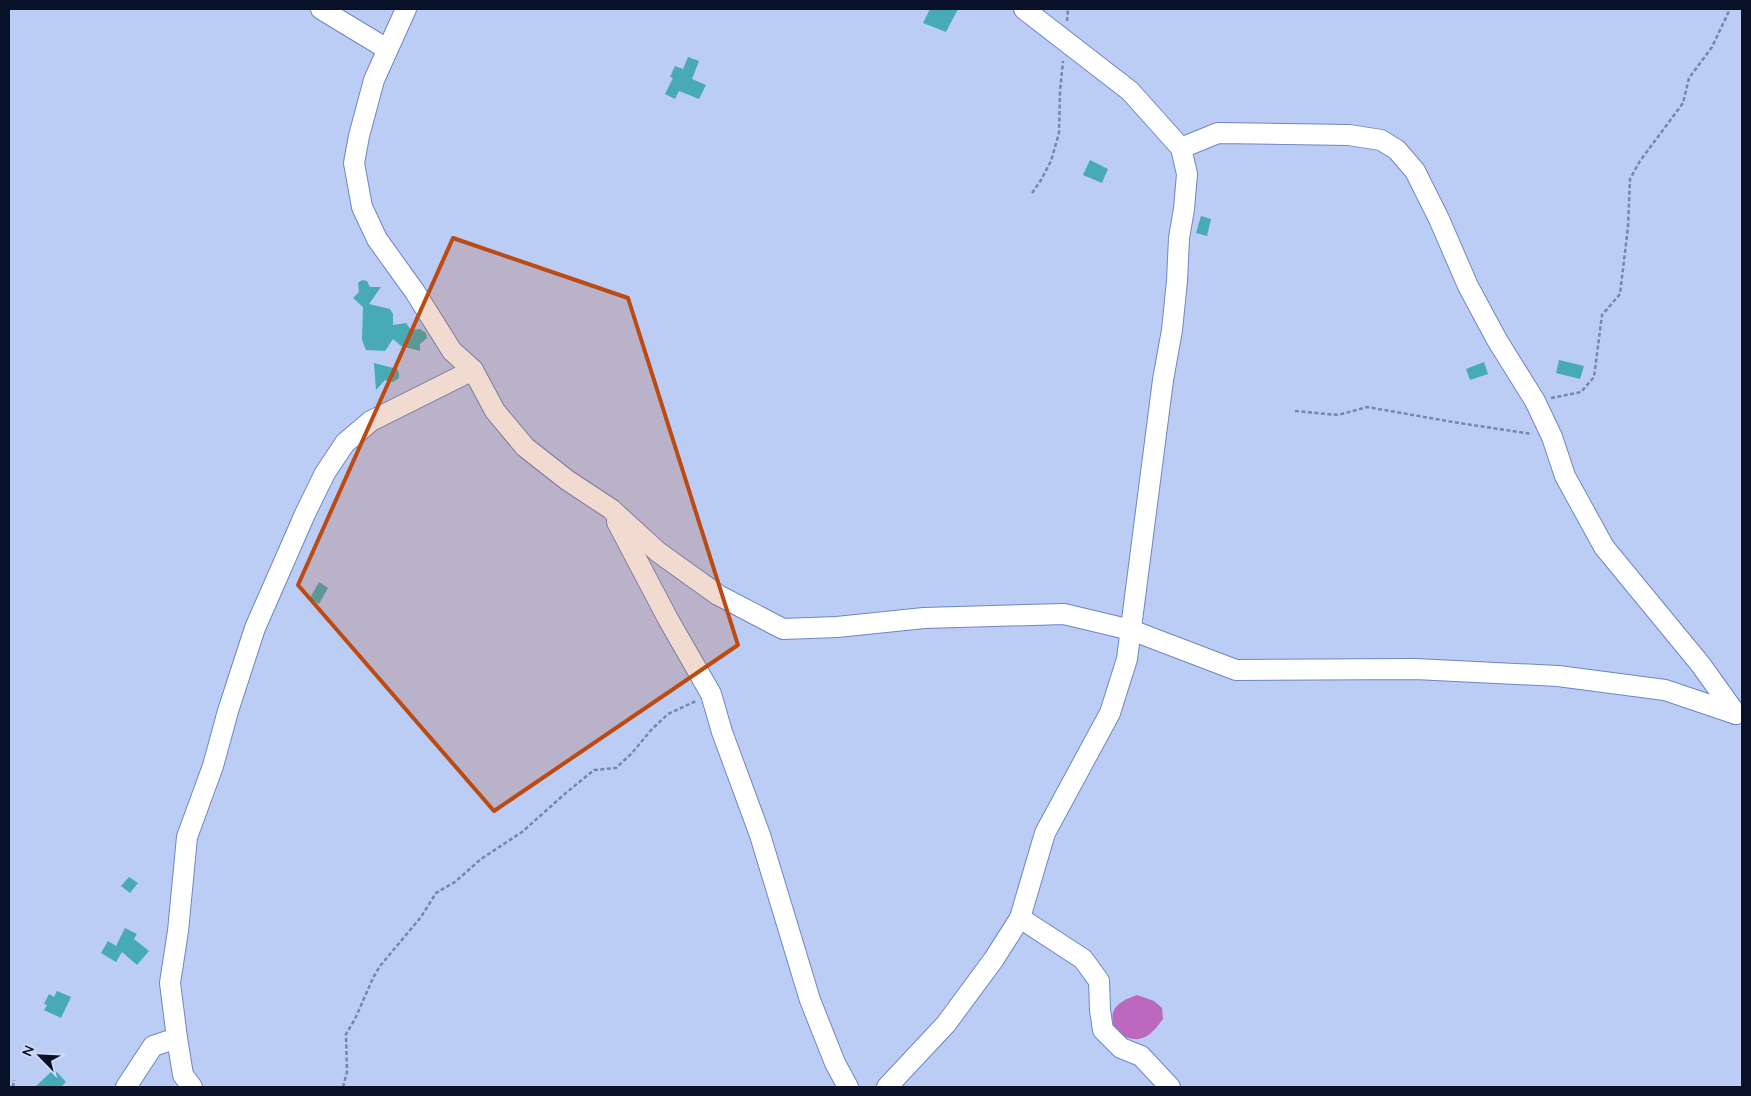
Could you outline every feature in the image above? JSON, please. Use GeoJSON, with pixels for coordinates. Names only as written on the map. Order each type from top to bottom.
{"type":"FeatureCollection","features":[{"type":"Feature","properties":{"kind":"street"},"geometry":{"type":"LineString","coordinates":[[321,9],[388,49]]}},
{"type":"Feature","properties":{"kind":"street"},"geometry":{"type":"LineString","coordinates":[[406,9],[374,80],[354,163],[362,207],[377,239],[452,351],[474,370],[495,411],[525,447],[566,480],[611,509],[658,552],[718,595],[783,629],[837,627],[924,618],[1064,614],[1131,630],[1236,670],[1415,669],[1558,676],[1665,690],[1740,717]]}},
{"type":"Feature","properties":{"kind":"street"},"geometry":{"type":"LineString","coordinates":[[887,1087],[946,1024],[994,959],[1020,918],[1045,833],[1110,713],[1127,659],[1162,389],[1172,330],[1179,238],[1187,174],[1181,148],[1130,91],[1024,9]]}},
{"type":"Feature","properties":{"kind":"street"},"geometry":{"type":"LineString","coordinates":[[1181,148],[1218,133],[1237,133],[1348,135],[1381,140],[1397,150],[1415,171],[1439,218],[1468,286],[1497,340],[1535,401],[1552,437],[1565,476],[1604,547],[1702,665],[1740,717]]}},
{"type":"Feature","properties":{"kind":"street"},"geometry":{"type":"LineString","coordinates":[[192,1087],[183,1074],[176,1038],[170,984],[178,931],[187,837],[213,766],[228,711],[255,628],[305,514],[325,473],[345,443],[371,421],[474,370]]}},
{"type":"Feature","properties":{"kind":"street"},"geometry":{"type":"LineString","coordinates":[[611,509],[668,618],[711,694],[722,732],[760,835],[810,1000],[835,1064],[848,1087]]}},
{"type":"Feature","properties":{"kind":"street"},"geometry":{"type":"LineString","coordinates":[[1020,918],[1083,959],[1099,980],[1103,1030],[1121,1048],[1141,1056],[1170,1087]]}},
{"type":"Feature","properties":{"kind":"street"},"geometry":{"type":"LineString","coordinates":[[126,1087],[153,1046],[176,1038]]}},
{"type":"Feature","properties":{"kind":"path"},"geometry":{"type":"LineString","coordinates":[[1535,401],[1581,392],[1594,377],[1602,315],[1620,294],[1628,226],[1630,178],[1640,160],[1683,103],[1688,78],[1712,47],[1730,9]]}},
{"type":"Feature","properties":{"kind":"path"},"geometry":{"type":"LineString","coordinates":[[1032,193],[1051,161],[1059,133],[1060,91],[1065,40]]}},
{"type":"Feature","properties":{"kind":"path"},"geometry":{"type":"LineString","coordinates":[[1295,411],[1338,415],[1367,407],[1552,437]]}},
{"type":"Feature","properties":{"kind":"path"},"geometry":{"type":"LineString","coordinates":[[343,1087],[346,1072],[346,1034],[380,966],[421,918],[436,893],[456,882],[481,860],[522,832],[594,770],[616,768],[668,714],[711,694]]}},
{"type":"Feature","properties":{"kind":"path"},"geometry":{"type":"LineString","coordinates":[[13,1087],[14,1080]]}},
{"type":"Feature","properties":{"kind":"highlighted area"},"geometry":{"type":"Polygon","coordinates":[[[453,238],[628,298],[738,645],[494,811],[298,585],[453,238]]]}},
{"type":"Feature","properties":{"kind":"shaded area"},"geometry":{"type":"Polygon","coordinates":[[[1137,995],[1154,1001],[1162,1008],[1163,1019],[1148,1035],[1143,1038],[1131,1039],[1116,1033],[1112,1018],[1118,1004],[1137,995]]]}},
{"type":"Feature","properties":{"kind":"building"},"geometry":{"type":"Polygon","coordinates":[[[930,9],[958,9],[946,32],[923,23],[930,9]]]}},
{"type":"Feature","properties":{"kind":"building"},"geometry":{"type":"Polygon","coordinates":[[[688,57],[699,61],[692,79],[706,85],[699,99],[679,91],[675,99],[665,94],[673,78],[670,77],[675,66],[683,69],[688,57]]]}},
{"type":"Feature","properties":{"kind":"building"},"geometry":{"type":"Polygon","coordinates":[[[1090,160],[1108,169],[1102,183],[1083,175],[1090,160]]]}},
{"type":"Feature","properties":{"kind":"building"},"geometry":{"type":"Polygon","coordinates":[[[1201,216],[1211,219],[1207,236],[1196,233],[1201,216]]]}},
{"type":"Feature","properties":{"kind":"building"},"geometry":{"type":"Polygon","coordinates":[[[362,280],[367,281],[370,287],[381,287],[369,304],[390,309],[393,314],[393,325],[406,323],[411,330],[420,329],[426,333],[427,338],[420,344],[420,351],[401,346],[393,339],[385,351],[366,350],[362,340],[363,307],[353,298],[359,292],[358,283],[362,280]]]}},
{"type":"Feature","properties":{"kind":"building"},"geometry":{"type":"Polygon","coordinates":[[[1559,360],[1584,366],[1580,379],[1556,373],[1559,360]]]}},
{"type":"Feature","properties":{"kind":"building"},"geometry":{"type":"Polygon","coordinates":[[[1484,362],[1488,374],[1470,380],[1466,369],[1484,362]]]}},
{"type":"Feature","properties":{"kind":"building"},"geometry":{"type":"Polygon","coordinates":[[[374,363],[397,369],[399,378],[393,382],[385,380],[376,390],[374,363]]]}},
{"type":"Feature","properties":{"kind":"building"},"geometry":{"type":"Polygon","coordinates":[[[319,582],[328,588],[319,604],[310,598],[319,582]]]}},
{"type":"Feature","properties":{"kind":"building"},"geometry":{"type":"Polygon","coordinates":[[[129,877],[138,883],[130,893],[121,886],[129,877]]]}},
{"type":"Feature","properties":{"kind":"building"},"geometry":{"type":"Polygon","coordinates":[[[125,928],[137,934],[134,939],[149,951],[137,965],[122,952],[116,962],[101,953],[108,941],[116,946],[125,928]]]}},
{"type":"Feature","properties":{"kind":"building"},"geometry":{"type":"Polygon","coordinates":[[[57,991],[71,997],[61,1018],[44,1010],[47,1005],[44,1004],[49,994],[54,997],[57,991]]]}},
{"type":"Feature","properties":{"kind":"building"},"geometry":{"type":"Polygon","coordinates":[[[54,1069],[66,1082],[61,1087],[35,1087],[54,1069]]]}}]}
